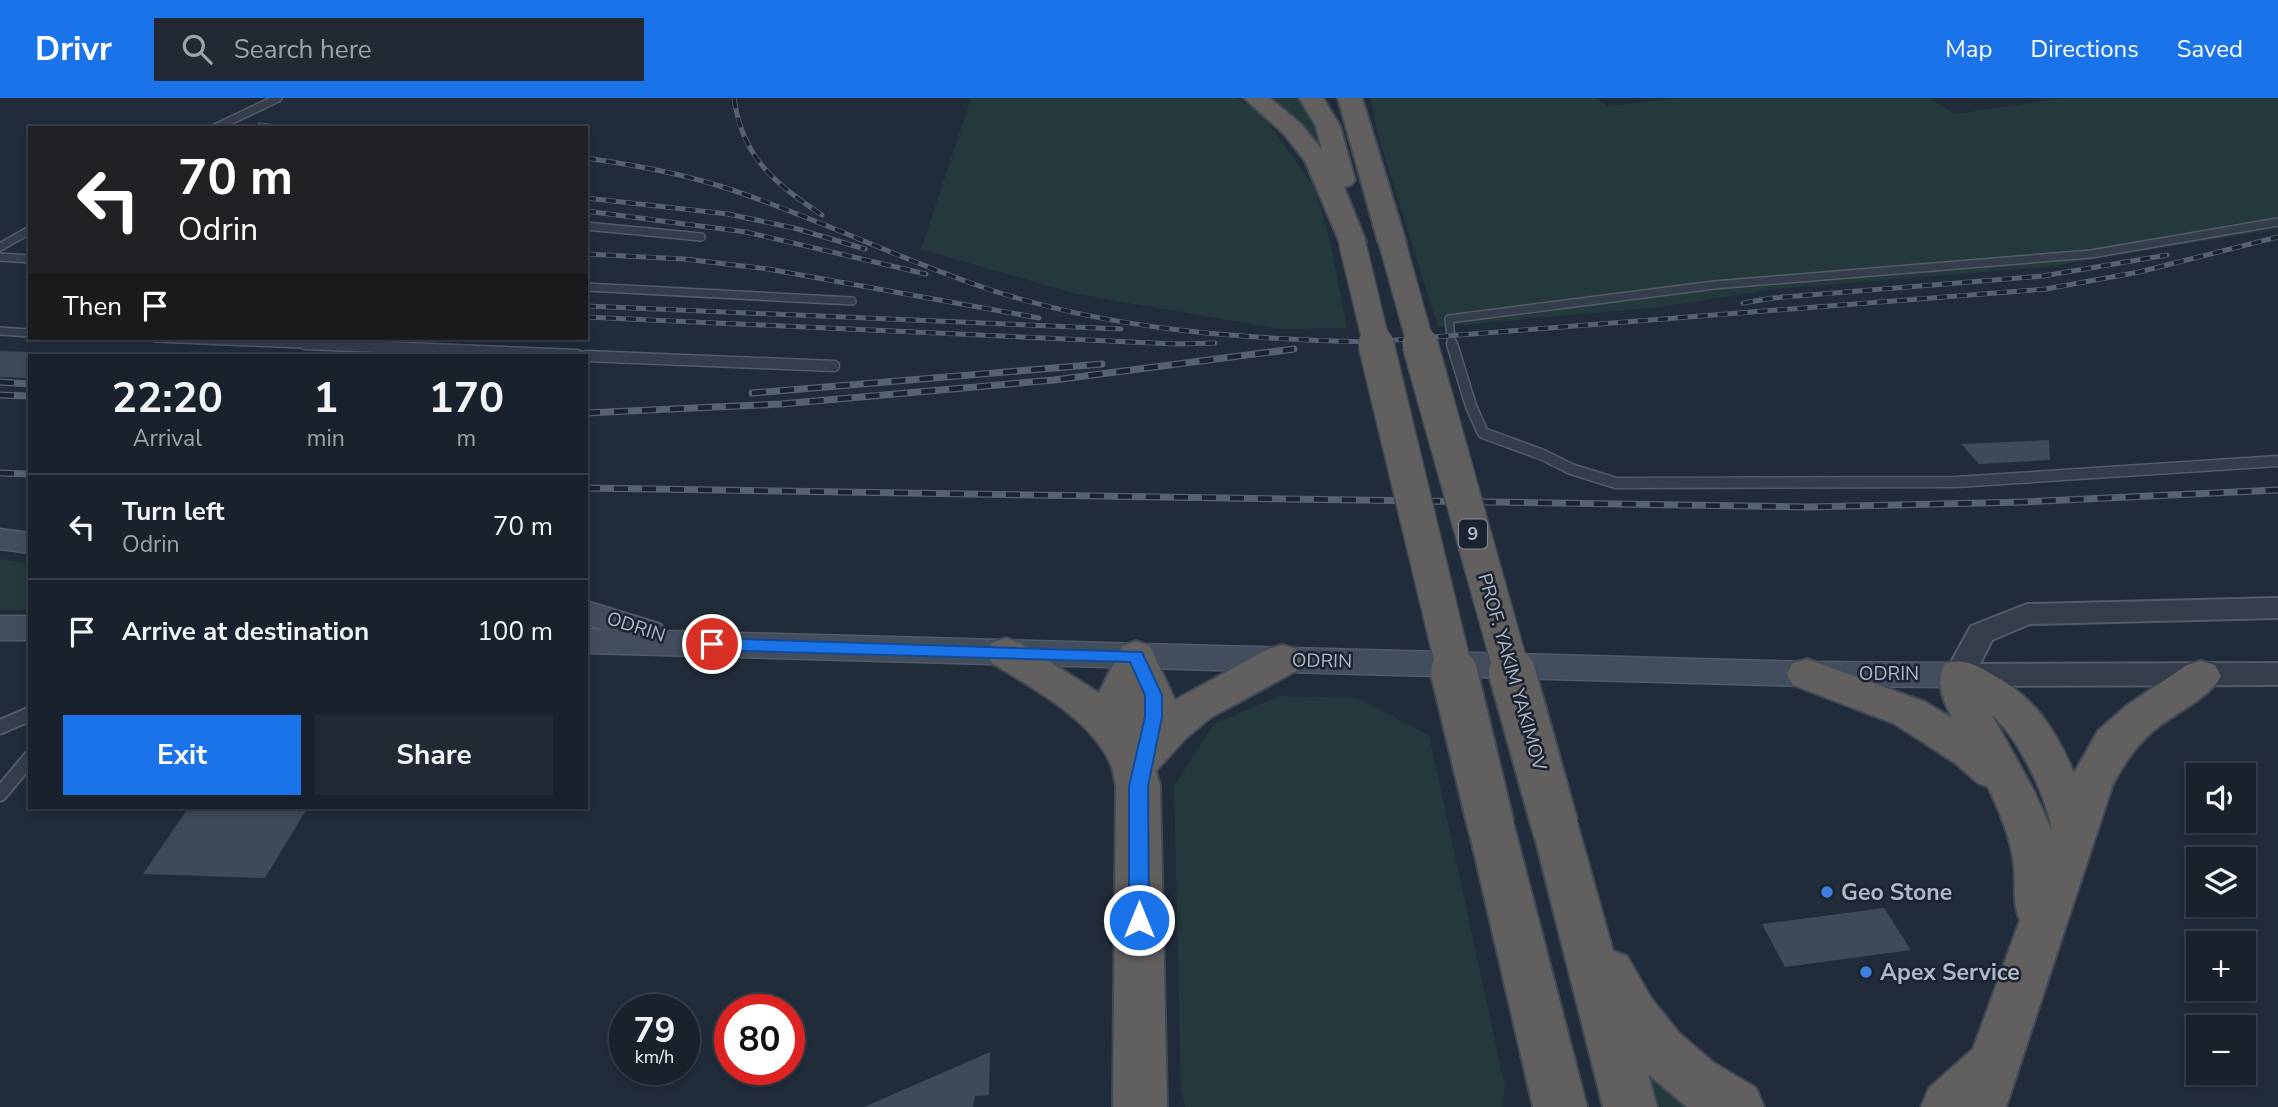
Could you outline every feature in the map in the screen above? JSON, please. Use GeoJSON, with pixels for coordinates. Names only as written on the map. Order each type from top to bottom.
{"type":"FeatureCollection","features":[{"type":"Feature","properties":{"kind":"highway"},"geometry":{"type":"LineString","coordinates":[[1256,98],[1272,109],[1309,148],[1331,183],[1352,242]]}},
{"type":"Feature","properties":{"kind":"highway"},"geometry":{"type":"LineString","coordinates":[[1311,98],[1328,126],[1337,153],[1352,242],[1491,826],[1552,1096]]}},
{"type":"Feature","properties":{"kind":"highway","name":"PROF. YAKIM YAKIMOV"},"geometry":{"type":"LineString","coordinates":[[1356,104],[1630,1107]]}},
{"type":"Feature","properties":{"kind":"highway"},"geometry":{"type":"LineString","coordinates":[[1006,653],[1076,696],[1107,725],[1139,766]]}},
{"type":"Feature","properties":{"kind":"highway"},"geometry":{"type":"LineString","coordinates":[[1136,656],[1120,691],[1120,709],[1139,766],[1140,1107]]}},
{"type":"Feature","properties":{"kind":"highway"},"geometry":{"type":"LineString","coordinates":[[1139,766],[1171,726],[1195,707],[1282,660]]}},
{"type":"Feature","properties":{"kind":"highway"},"geometry":{"type":"LineString","coordinates":[[1807,674],[1910,713],[1970,751],[2007,783]]}},
{"type":"Feature","properties":{"kind":"highway"},"geometry":{"type":"LineString","coordinates":[[1959,675],[1968,711],[2024,814],[2036,845],[2041,891],[2037,940]]}},
{"type":"Feature","properties":{"kind":"highway"},"geometry":{"type":"LineString","coordinates":[[1959,675],[1992,693],[2014,710],[2055,777],[2076,829]]}},
{"type":"Feature","properties":{"kind":"highway"},"geometry":{"type":"LineString","coordinates":[[1948,1107],[1985,1088],[2091,783],[2113,743],[2141,717],[2201,676]]}},
{"type":"Feature","properties":{"kind":"highway"},"geometry":{"type":"LineString","coordinates":[[1575,901],[1622,1000],[1663,1057],[1711,1094],[1737,1107]]}},
{"type":"Feature","properties":{"kind":"main road"},"geometry":{"type":"LineString","coordinates":[[0,540],[28,542]]}},
{"type":"Feature","properties":{"kind":"main road","name":"ODRIN"},"geometry":{"type":"LineString","coordinates":[[588,612],[685,643]]}},
{"type":"Feature","properties":{"kind":"main road"},"geometry":{"type":"LineString","coordinates":[[0,628],[28,628]]}},
{"type":"Feature","properties":{"kind":"main road","name":"ODRIN"},"geometry":{"type":"LineString","coordinates":[[588,641],[1807,674],[1959,675]]}},
{"type":"Feature","properties":{"kind":"street"},"geometry":{"type":"LineString","coordinates":[[1959,675],[1981,633],[2027,614],[2278,608]]}},
{"type":"Feature","properties":{"kind":"street","name":"ODRIN"},"geometry":{"type":"LineString","coordinates":[[1959,675],[2278,674]]}},
{"type":"Feature","properties":{"kind":"lane"},"geometry":{"type":"LineString","coordinates":[[219,126],[278,98]]}},
{"type":"Feature","properties":{"kind":"lane"},"geometry":{"type":"LineString","coordinates":[[2278,222],[2091,254],[1713,285],[1449,320],[1449,336],[1471,406],[1483,433],[1616,483],[1956,482],[2278,461]]}},
{"type":"Feature","properties":{"kind":"lane"},"geometry":{"type":"LineString","coordinates":[[588,226],[701,237]]}},
{"type":"Feature","properties":{"kind":"lane"},"geometry":{"type":"LineString","coordinates":[[0,247],[28,231]]}},
{"type":"Feature","properties":{"kind":"lane"},"geometry":{"type":"LineString","coordinates":[[0,257],[28,259]]}},
{"type":"Feature","properties":{"kind":"lane"},"geometry":{"type":"LineString","coordinates":[[588,287],[852,301]]}},
{"type":"Feature","properties":{"kind":"lane"},"geometry":{"type":"LineString","coordinates":[[0,331],[28,332]]}},
{"type":"Feature","properties":{"kind":"lane"},"geometry":{"type":"LineString","coordinates":[[206,340],[552,354]]}},
{"type":"Feature","properties":{"kind":"lane"},"geometry":{"type":"LineString","coordinates":[[588,356],[834,366]]}},
{"type":"Feature","properties":{"kind":"lane"},"geometry":{"type":"LineString","coordinates":[[0,727],[28,715]]}},
{"type":"Feature","properties":{"kind":"lane"},"geometry":{"type":"LineString","coordinates":[[0,794],[28,760]]}},
{"type":"Feature","properties":{"kind":"green space"},"geometry":{"type":"Polygon","coordinates":[[[971,98],[1237,98],[1262,114],[1315,188],[1330,242],[1347,328],[1281,329],[1076,294],[921,249],[971,98]]]}},
{"type":"Feature","properties":{"kind":"green space"},"geometry":{"type":"Polygon","coordinates":[[[1264,98],[1303,98],[1317,118],[1322,142],[1316,144],[1264,98]]]}},
{"type":"Feature","properties":{"kind":"green space"},"geometry":{"type":"Polygon","coordinates":[[[1370,98],[1597,98],[1607,106],[1680,98],[1928,98],[1955,114],[2063,98],[2278,98],[2278,229],[2046,267],[1774,289],[1662,307],[1438,327],[1379,138],[1370,98]]]}},
{"type":"Feature","properties":{"kind":"green space"},"geometry":{"type":"Polygon","coordinates":[[[0,559],[28,564],[28,610],[0,610],[0,559]]]}},
{"type":"Feature","properties":{"kind":"green space"},"geometry":{"type":"Polygon","coordinates":[[[1280,696],[1357,698],[1429,735],[1505,1087],[1503,1107],[1185,1107],[1181,1089],[1174,786],[1214,724],[1280,696]]]}},
{"type":"Feature","properties":{"kind":"green space"},"geometry":{"type":"Polygon","coordinates":[[[1637,1049],[1703,1107],[1654,1107],[1637,1049]]]}},
{"type":"Feature","properties":{"kind":"building"},"geometry":{"type":"Polygon","coordinates":[[[0,351],[30,352],[28,378],[0,377],[0,351]]]}},
{"type":"Feature","properties":{"kind":"building"},"geometry":{"type":"Polygon","coordinates":[[[2049,440],[2050,460],[1979,464],[1961,444],[2049,440]]]}},
{"type":"Feature","properties":{"kind":"building"},"geometry":{"type":"Polygon","coordinates":[[[188,809],[307,809],[265,878],[143,874],[188,809]]]}},
{"type":"Feature","properties":{"kind":"building"},"geometry":{"type":"Polygon","coordinates":[[[1884,908],[1911,950],[1785,967],[1762,924],[1884,908]]]}},
{"type":"Feature","properties":{"kind":"building"},"geometry":{"type":"Polygon","coordinates":[[[990,1052],[989,1095],[975,1096],[973,1107],[864,1107],[990,1052]]]}},
{"type":"Feature","properties":{"kind":"railway"},"geometry":{"type":"LineString","coordinates":[[734,98],[744,137],[763,167],[789,192],[822,215]]}},
{"type":"Feature","properties":{"kind":"railway"},"geometry":{"type":"LineString","coordinates":[[260,125],[268,126]]}},
{"type":"Feature","properties":{"kind":"railway"},"geometry":{"type":"LineString","coordinates":[[588,158],[656,170],[726,188],[922,265],[1034,303],[1177,330],[1322,341],[1370,342],[2046,289],[2139,272],[2278,237]]}},
{"type":"Feature","properties":{"kind":"railway"},"geometry":{"type":"LineString","coordinates":[[588,198],[728,214],[794,228],[865,249]]}},
{"type":"Feature","properties":{"kind":"railway"},"geometry":{"type":"LineString","coordinates":[[588,211],[746,232],[926,274]]}},
{"type":"Feature","properties":{"kind":"railway"},"geometry":{"type":"LineString","coordinates":[[588,254],[684,259],[768,269],[1039,318]]}},
{"type":"Feature","properties":{"kind":"railway"},"geometry":{"type":"LineString","coordinates":[[1743,303],[1773,298],[2043,276],[2167,255]]}},
{"type":"Feature","properties":{"kind":"railway"},"geometry":{"type":"LineString","coordinates":[[588,306],[1121,329]]}},
{"type":"Feature","properties":{"kind":"railway"},"geometry":{"type":"LineString","coordinates":[[588,317],[1175,344],[1215,343]]}},
{"type":"Feature","properties":{"kind":"railway"},"geometry":{"type":"LineString","coordinates":[[588,413],[781,404],[1054,380],[1294,349]]}},
{"type":"Feature","properties":{"kind":"railway"},"geometry":{"type":"LineString","coordinates":[[752,393],[1102,364]]}},
{"type":"Feature","properties":{"kind":"railway"},"geometry":{"type":"LineString","coordinates":[[0,382],[28,384]]}},
{"type":"Feature","properties":{"kind":"railway"},"geometry":{"type":"LineString","coordinates":[[0,395],[28,396]]}},
{"type":"Feature","properties":{"kind":"railway"},"geometry":{"type":"LineString","coordinates":[[0,473],[28,474]]}},
{"type":"Feature","properties":{"kind":"railway"},"geometry":{"type":"LineString","coordinates":[[588,488],[1808,507],[2023,502],[2278,490]]}},
{"type":"Feature","properties":{"kind":"place","name":"Geo Stone"},"geometry":{"type":"Point","coordinates":[1827,892]}},
{"type":"Feature","properties":{"kind":"place","name":"Apex Service"},"geometry":{"type":"Point","coordinates":[1866,972]}},
{"type":"Feature","properties":{"kind":"route"},"geometry":{"type":"LineString","coordinates":[[712,644],[1136,656],[1154,695],[1154,717],[1139,786],[1139,920]]}}]}
